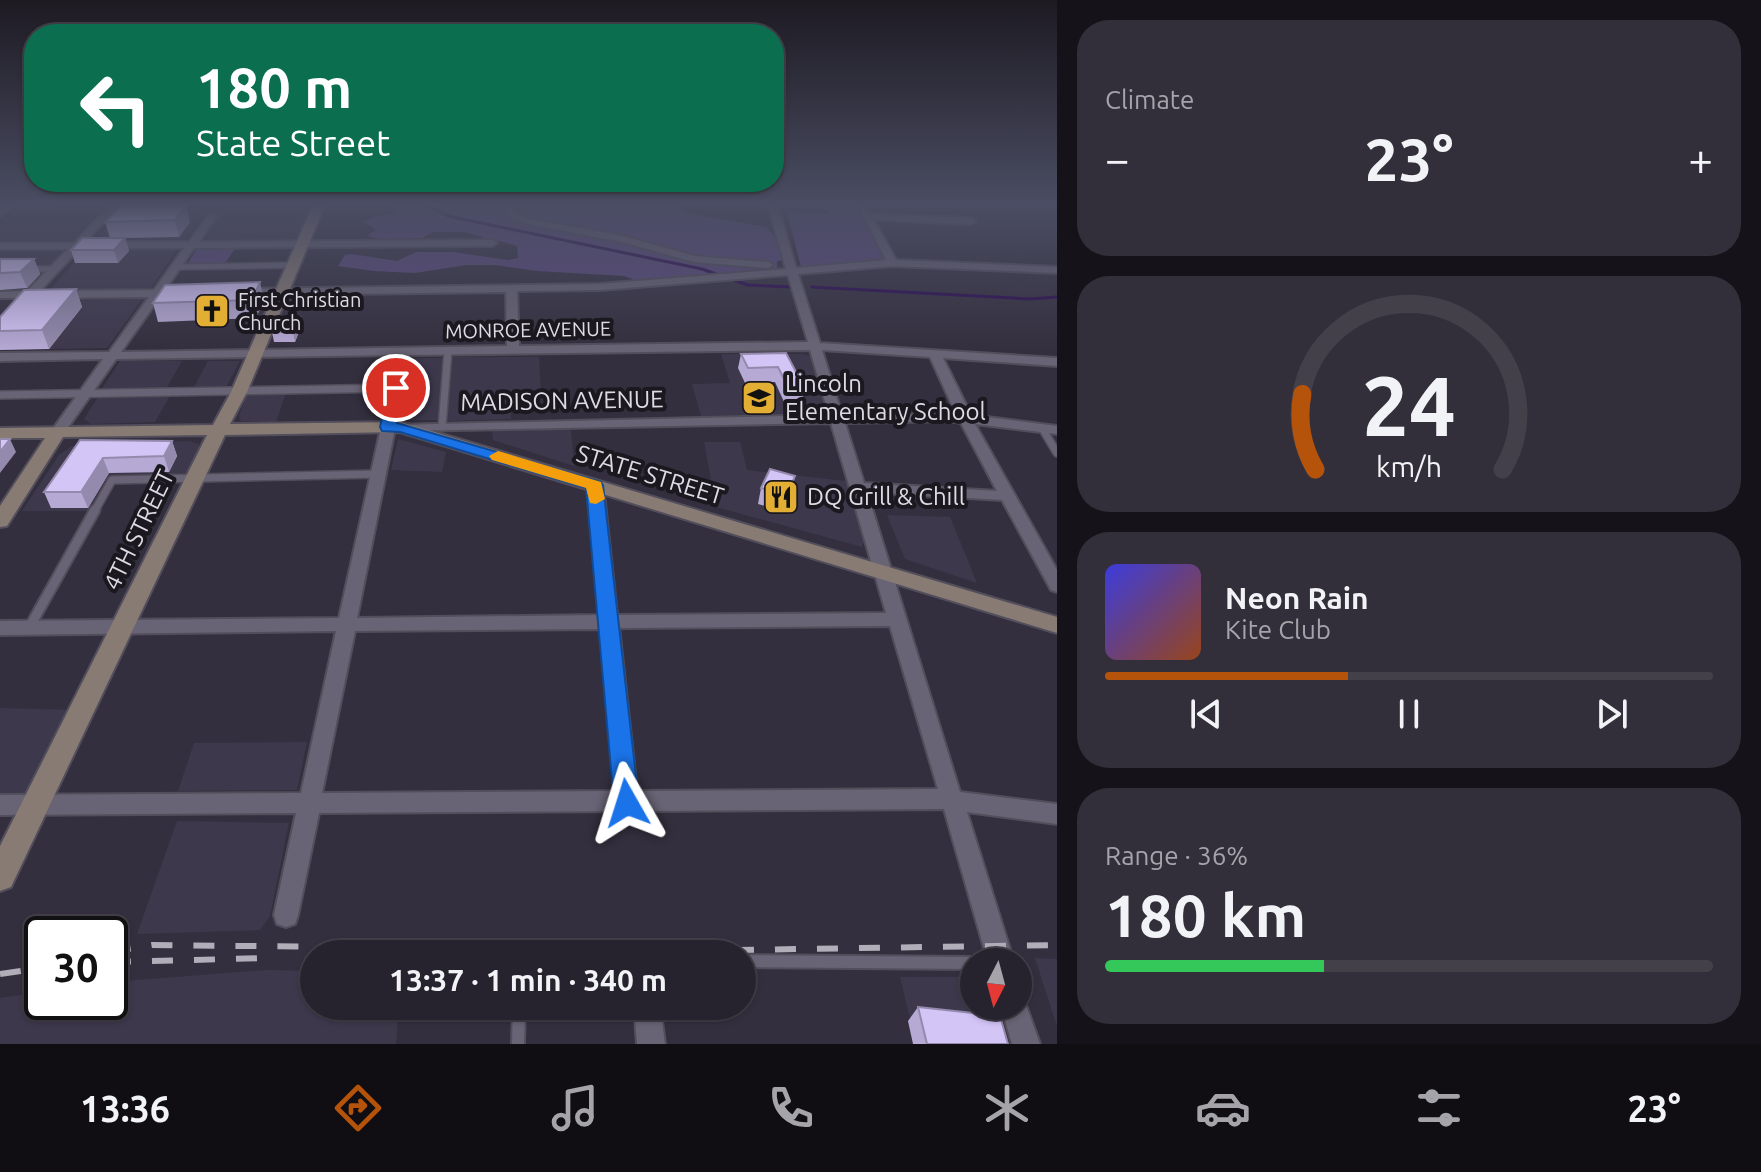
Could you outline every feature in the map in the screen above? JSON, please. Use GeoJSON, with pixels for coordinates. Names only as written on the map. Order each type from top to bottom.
{"type":"FeatureCollection","features":[{"type":"Feature","properties":{"kind":"street"},"geometry":{"type":"LineString","coordinates":[[0,327],[69,254]]}},
{"type":"Feature","properties":{"kind":"street"},"geometry":{"type":"LineString","coordinates":[[0,521],[110,355],[185,254]]}},
{"type":"Feature","properties":{"kind":"street","name":"4TH STREET"},"geometry":{"type":"LineString","coordinates":[[0,877],[193,477],[239,392],[298,254]]}},
{"type":"Feature","properties":{"kind":"street"},"geometry":{"type":"LineString","coordinates":[[675,254],[694,259],[791,268],[892,263],[1057,270]]}},
{"type":"Feature","properties":{"kind":"street"},"geometry":{"type":"LineString","coordinates":[[787,254],[997,948]]}},
{"type":"Feature","properties":{"kind":"street"},"geometry":{"type":"LineString","coordinates":[[887,254],[892,263]]}},
{"type":"Feature","properties":{"kind":"street"},"geometry":{"type":"LineString","coordinates":[[236,292],[600,287],[739,277],[791,268]]}},
{"type":"Feature","properties":{"kind":"street"},"geometry":{"type":"LineString","coordinates":[[511,288],[513,350]]}},
{"type":"Feature","properties":{"kind":"street"},"geometry":{"type":"LineString","coordinates":[[0,295],[188,293]]}},
{"type":"Feature","properties":{"kind":"street","name":"MONROE AVENUE"},"geometry":{"type":"LineString","coordinates":[[0,357],[815,346],[1057,362]]}},
{"type":"Feature","properties":{"kind":"street"},"geometry":{"type":"LineString","coordinates":[[286,915],[378,474],[395,427],[396,388],[404,351]]}},
{"type":"Feature","properties":{"kind":"street"},"geometry":{"type":"LineString","coordinates":[[934,353],[1057,586]]}},
{"type":"Feature","properties":{"kind":"street","name":"MADISON AVENUE"},"geometry":{"type":"LineString","coordinates":[[0,433],[967,419],[1057,430]]}},
{"type":"Feature","properties":{"kind":"street","name":"STATE STREET"},"geometry":{"type":"LineString","coordinates":[[395,427],[1057,625]]}},
{"type":"Feature","properties":{"kind":"street"},"geometry":{"type":"LineString","coordinates":[[595,485],[627,803]]}},
{"type":"Feature","properties":{"kind":"street"},"geometry":{"type":"LineString","coordinates":[[857,487],[1009,496]]}},
{"type":"Feature","properties":{"kind":"street"},"geometry":{"type":"LineString","coordinates":[[0,628],[897,619]]}},
{"type":"Feature","properties":{"kind":"street"},"geometry":{"type":"LineString","coordinates":[[0,805],[952,801],[1057,814]]}},
{"type":"Feature","properties":{"kind":"street"},"geometry":{"type":"LineString","coordinates":[[648,1020],[651,1044]]}},
{"type":"Feature","properties":{"kind":"street"},"geometry":{"type":"LineString","coordinates":[[1018,1020],[1026,1044]]}},
{"type":"Feature","properties":{"kind":"lane"},"geometry":{"type":"LineString","coordinates":[[176,267],[293,265]]}},
{"type":"Feature","properties":{"kind":"lane"},"geometry":{"type":"LineString","coordinates":[[14,269],[55,269]]}},
{"type":"Feature","properties":{"kind":"lane"},"geometry":{"type":"LineString","coordinates":[[442,427],[448,351]]}},
{"type":"Feature","properties":{"kind":"lane"},"geometry":{"type":"LineString","coordinates":[[0,395],[396,388]]}},
{"type":"Feature","properties":{"kind":"lane"},"geometry":{"type":"LineString","coordinates":[[1042,428],[1057,453]]}},
{"type":"Feature","properties":{"kind":"lane"},"geometry":{"type":"LineString","coordinates":[[29,628],[112,480],[378,474]]}},
{"type":"Feature","properties":{"kind":"lane"},"geometry":{"type":"LineString","coordinates":[[756,961],[960,963]]}},
{"type":"Feature","properties":{"kind":"lane"},"geometry":{"type":"LineString","coordinates":[[518,1044],[519,1020]]}},
{"type":"Feature","properties":{"kind":"shaded area"},"geometry":{"type":"Polygon","coordinates":[[[0,254],[62,254],[49,267],[0,268],[0,254]]]}},
{"type":"Feature","properties":{"kind":"shaded area"},"geometry":{"type":"Polygon","coordinates":[[[82,254],[174,254],[151,288],[51,289],[82,254]]]}},
{"type":"Feature","properties":{"kind":"shaded area"},"geometry":{"type":"Polygon","coordinates":[[[194,254],[232,254],[224,265],[187,265],[194,254]]]}},
{"type":"Feature","properties":{"kind":"shaded area"},"geometry":{"type":"Polygon","coordinates":[[[351,254],[397,261],[412,254],[465,254],[508,260],[518,258],[518,254],[781,254],[783,260],[777,261],[777,268],[763,271],[651,279],[644,283],[624,276],[537,271],[495,265],[466,265],[415,273],[338,266],[345,255],[351,254]]]}},
{"type":"Feature","properties":{"kind":"shaded area"},"geometry":{"type":"Polygon","coordinates":[[[798,254],[881,254],[884,260],[801,267],[798,254]]]}},
{"type":"Feature","properties":{"kind":"shaded area"},"geometry":{"type":"Polygon","coordinates":[[[142,299],[107,348],[0,350],[42,301],[142,299]]]}},
{"type":"Feature","properties":{"kind":"shaded area","name":"Lincoln Elementary School"},"geometry":{"type":"Polygon","coordinates":[[[721,354],[804,354],[814,357],[826,413],[701,416],[692,384],[730,383],[721,354]]]}},
{"type":"Feature","properties":{"kind":"shaded area"},"geometry":{"type":"Polygon","coordinates":[[[451,357],[539,357],[541,390],[511,392],[511,419],[447,421],[451,357]]]}},
{"type":"Feature","properties":{"kind":"shaded area"},"geometry":{"type":"Polygon","coordinates":[[[413,358],[443,358],[438,420],[400,420],[413,358]]]}},
{"type":"Feature","properties":{"kind":"shaded area"},"geometry":{"type":"Polygon","coordinates":[[[120,361],[182,361],[166,389],[101,390],[120,361]]]}},
{"type":"Feature","properties":{"kind":"shaded area"},"geometry":{"type":"Polygon","coordinates":[[[208,361],[240,361],[225,389],[193,389],[208,361]]]}},
{"type":"Feature","properties":{"kind":"shaded area"},"geometry":{"type":"Polygon","coordinates":[[[286,393],[276,422],[241,421],[239,416],[247,394],[286,393]]]}},
{"type":"Feature","properties":{"kind":"shaded area"},"geometry":{"type":"Polygon","coordinates":[[[100,394],[171,394],[155,422],[91,424],[84,419],[100,394]]]}},
{"type":"Feature","properties":{"kind":"shaded area"},"geometry":{"type":"Polygon","coordinates":[[[492,430],[571,430],[574,466],[493,440],[492,430]]]}},
{"type":"Feature","properties":{"kind":"shaded area"},"geometry":{"type":"Polygon","coordinates":[[[398,439],[446,452],[442,472],[391,470],[398,439]]]}},
{"type":"Feature","properties":{"kind":"shaded area"},"geometry":{"type":"Polygon","coordinates":[[[189,441],[199,444],[200,450],[186,476],[110,476],[89,511],[22,511],[59,455],[72,446],[189,441]]]}},
{"type":"Feature","properties":{"kind":"shaded area"},"geometry":{"type":"Polygon","coordinates":[[[704,442],[740,442],[747,470],[846,481],[866,537],[862,547],[716,507],[704,442]]]}},
{"type":"Feature","properties":{"kind":"shaded area"},"geometry":{"type":"Polygon","coordinates":[[[887,515],[950,517],[977,583],[905,559],[887,515]]]}},
{"type":"Feature","properties":{"kind":"shaded area"},"geometry":{"type":"Polygon","coordinates":[[[0,708],[71,710],[27,796],[0,796],[0,708]]]}},
{"type":"Feature","properties":{"kind":"shaded area"},"geometry":{"type":"Polygon","coordinates":[[[307,742],[297,790],[178,791],[194,743],[307,742]]]}},
{"type":"Feature","properties":{"kind":"shaded area"},"geometry":{"type":"Polygon","coordinates":[[[177,821],[289,823],[270,916],[260,930],[137,934],[177,821]]]}},
{"type":"Feature","properties":{"kind":"shaded area"},"geometry":{"type":"Polygon","coordinates":[[[1035,958],[1057,959],[1057,1026],[1051,1008],[1035,958]]]}},
{"type":"Feature","properties":{"kind":"shaded area"},"geometry":{"type":"Polygon","coordinates":[[[267,970],[300,971],[300,1020],[398,1020],[396,1044],[0,1044],[0,998],[24,995],[24,1020],[128,1020],[128,981],[267,970]]]}},
{"type":"Feature","properties":{"kind":"shaded area"},"geometry":{"type":"Polygon","coordinates":[[[900,977],[960,977],[960,1020],[1001,1020],[1009,1044],[916,1044],[900,977]]]}},
{"type":"Feature","properties":{"kind":"building"},"geometry":{"type":"Polygon","coordinates":[[[0,259],[34,259],[20,272],[0,273],[0,259]]]}},
{"type":"Feature","properties":{"kind":"building"},"geometry":{"type":"Polygon","coordinates":[[[260,282],[252,300],[153,303],[165,285],[260,282]]]}},
{"type":"Feature","properties":{"kind":"building"},"geometry":{"type":"Polygon","coordinates":[[[76,289],[42,330],[0,331],[0,317],[24,290],[76,289]]]}},
{"type":"Feature","properties":{"kind":"building"},"geometry":{"type":"Polygon","coordinates":[[[279,317],[300,317],[293,332],[272,332],[279,317]]]}},
{"type":"Feature","properties":{"kind":"building"},"geometry":{"type":"Polygon","coordinates":[[[786,353],[805,389],[789,389],[778,367],[748,368],[741,354],[786,353]]]}},
{"type":"Feature","properties":{"kind":"building"},"geometry":{"type":"Polygon","coordinates":[[[0,439],[10,439],[0,452],[0,439]]]}},
{"type":"Feature","properties":{"kind":"building"},"geometry":{"type":"Polygon","coordinates":[[[80,440],[172,441],[164,456],[103,458],[81,492],[44,492],[80,440]]]}},
{"type":"Feature","properties":{"kind":"building"},"geometry":{"type":"Polygon","coordinates":[[[770,469],[795,476],[787,495],[761,488],[770,469]]]}},
{"type":"Feature","properties":{"kind":"building"},"geometry":{"type":"Polygon","coordinates":[[[918,1007],[960,1012],[960,1020],[1001,1020],[1008,1044],[927,1044],[918,1007]]]}},
{"type":"Feature","properties":{"kind":"waterway"},"geometry":{"type":"LineString","coordinates":[[629,254],[702,269],[748,285],[790,287]]}},
{"type":"Feature","properties":{"kind":"waterway"},"geometry":{"type":"LineString","coordinates":[[812,287],[1030,299],[1057,297]]}},
{"type":"Feature","properties":{"kind":"railway"},"geometry":{"type":"LineString","coordinates":[[128,949],[152,945],[300,947]]}},
{"type":"Feature","properties":{"kind":"railway"},"geometry":{"type":"LineString","coordinates":[[756,950],[1057,945]]}},
{"type":"Feature","properties":{"kind":"railway"},"geometry":{"type":"LineString","coordinates":[[128,962],[270,958]]}},
{"type":"Feature","properties":{"kind":"railway"},"geometry":{"type":"LineString","coordinates":[[0,974],[24,971]]}},
{"type":"Feature","properties":{"kind":"slow traffic"},"geometry":{"type":"LineString","coordinates":[[498,456],[595,485],[596,499]]}},
{"type":"Feature","properties":{"kind":"place","name":"First Christian Church"},"geometry":{"type":"Point","coordinates":[212,311]}},
{"type":"Feature","properties":{"kind":"place","name":"Lincoln Elementary School"},"geometry":{"type":"Point","coordinates":[759,398]}},
{"type":"Feature","properties":{"kind":"place","name":"DQ Grill & Chill"},"geometry":{"type":"Point","coordinates":[781,497]}},
{"type":"Feature","properties":{"kind":"route"},"geometry":{"type":"LineString","coordinates":[[396,388],[388,427],[401,427],[595,485],[627,803]]}}]}
